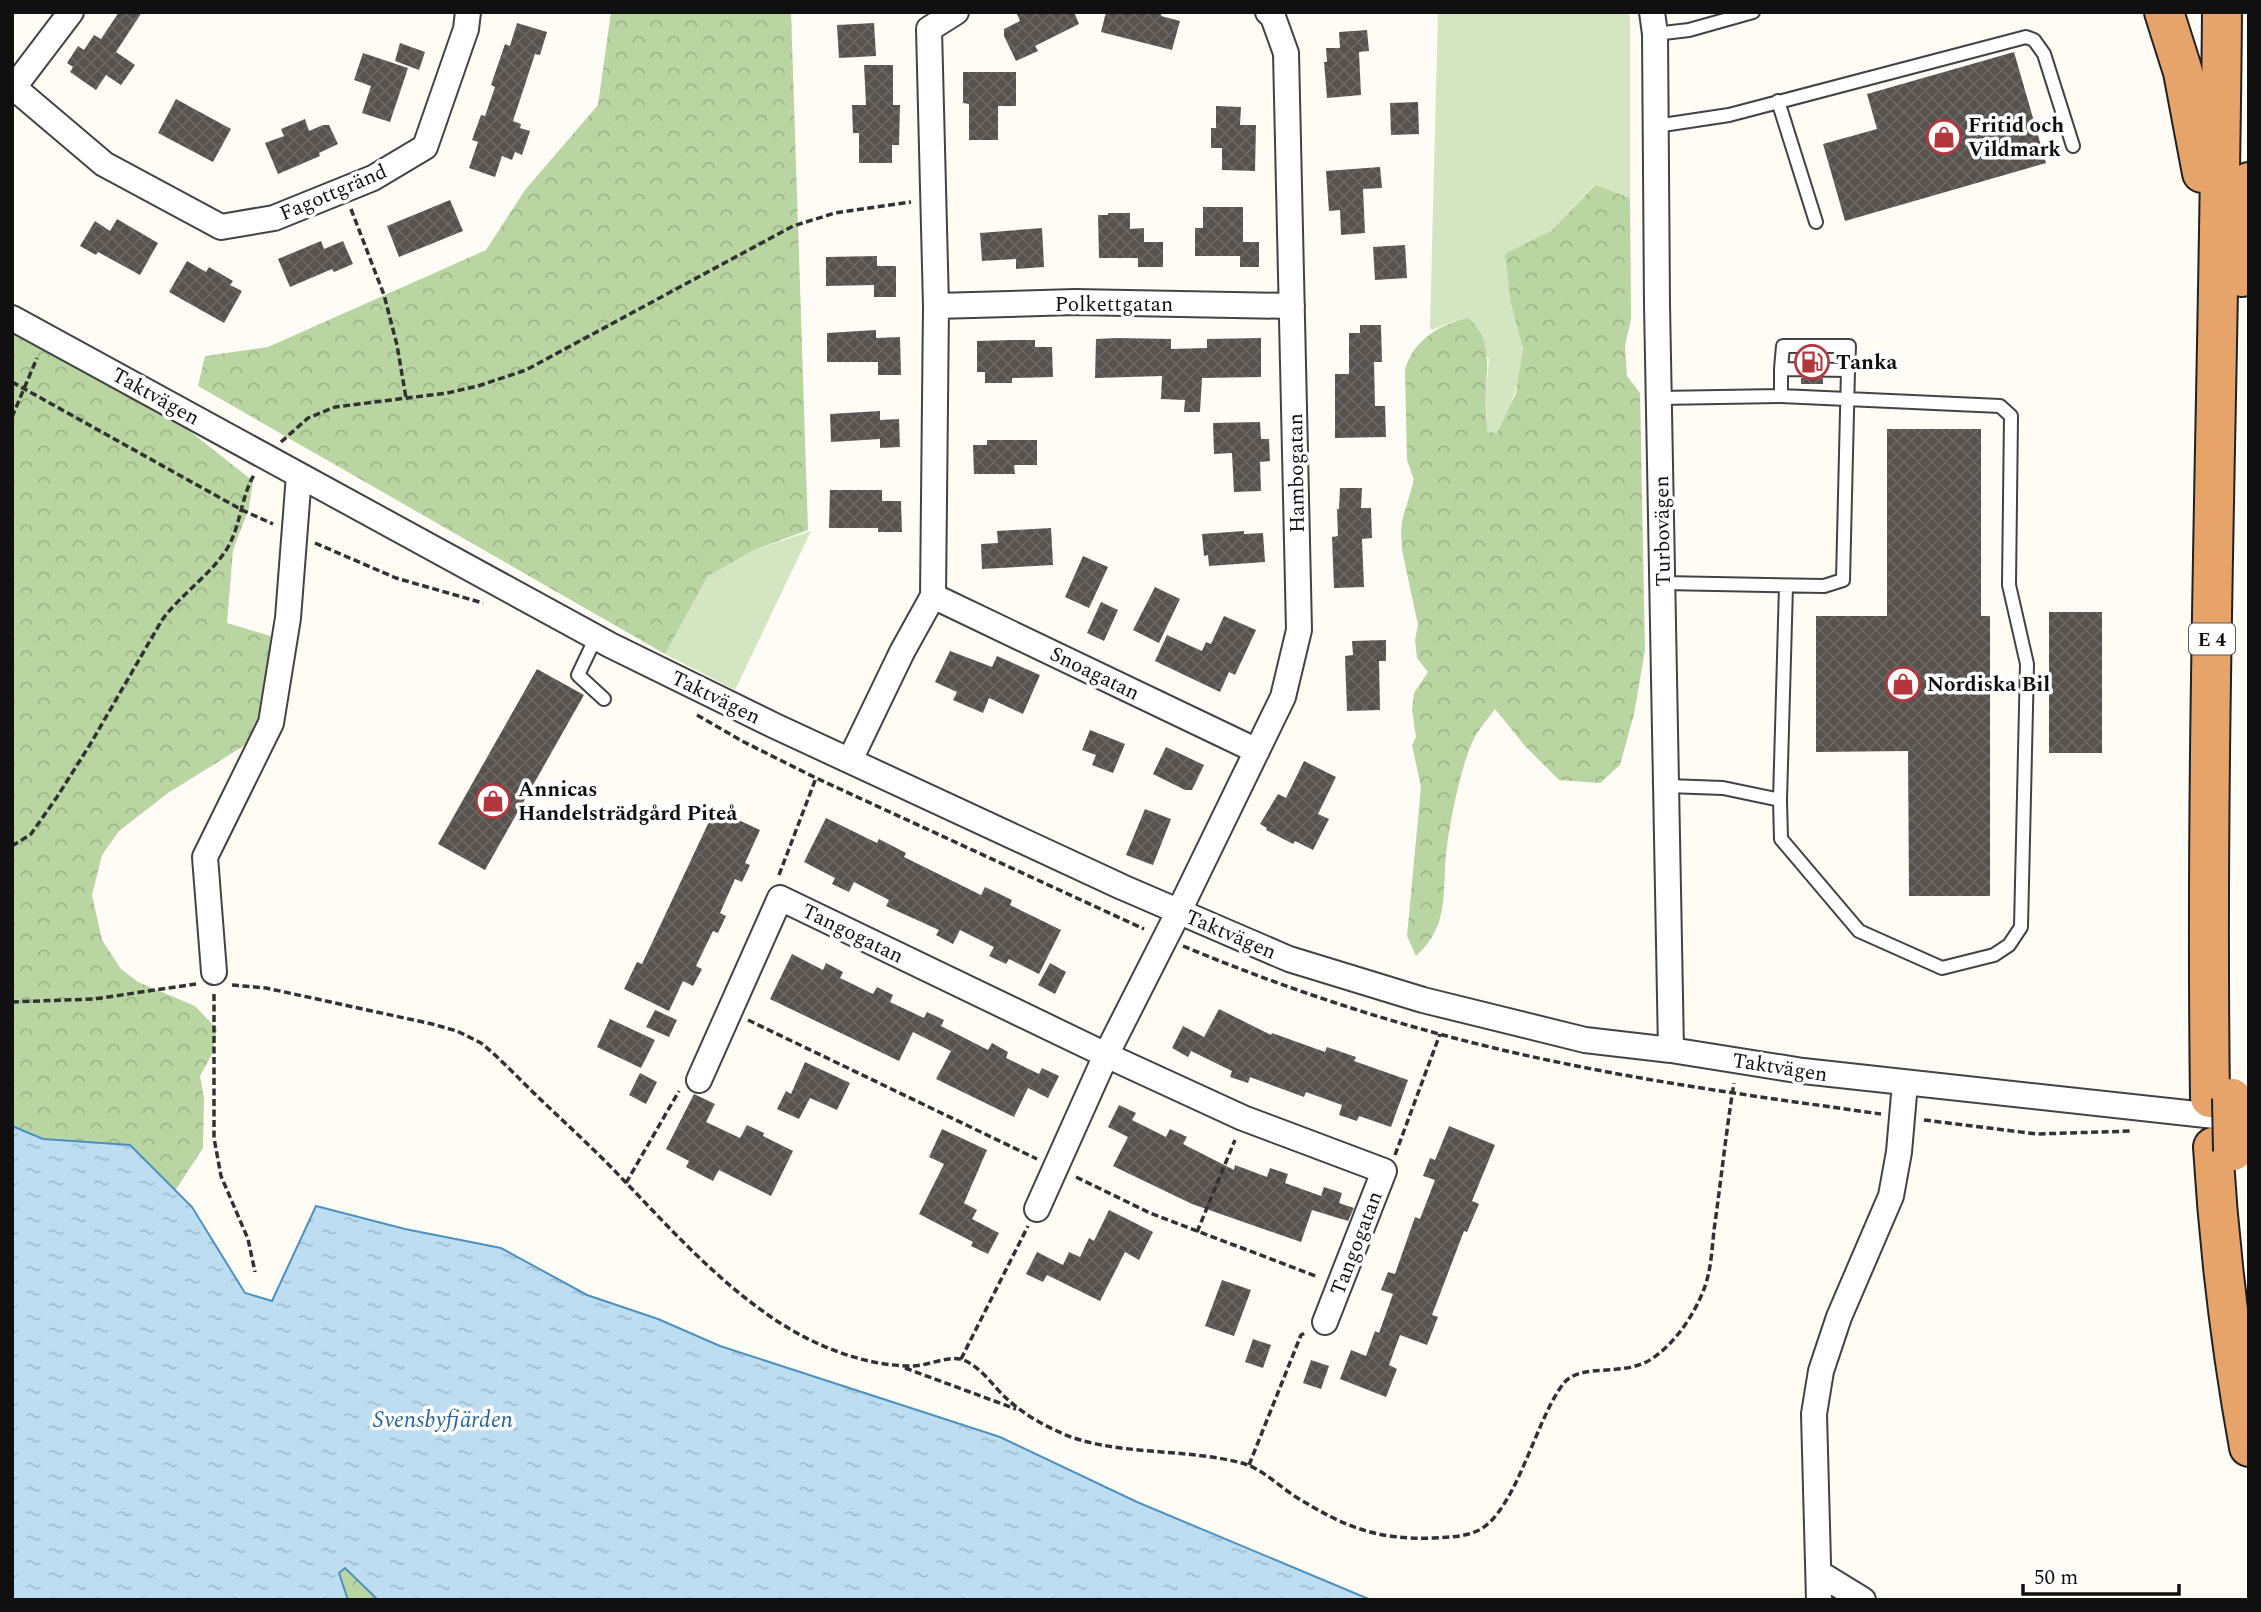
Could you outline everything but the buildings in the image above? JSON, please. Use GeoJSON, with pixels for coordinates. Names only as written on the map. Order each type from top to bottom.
{"type":"FeatureCollection","features":[{"type":"Feature","properties":{"kind":"highway","name":"E 4"},"geometry":{"type":"LineString","coordinates":[[2164,12],[2183,72],[2201,161],[2212,267],[2217,372]]}},
{"type":"Feature","properties":{"kind":"highway","name":"E 4"},"geometry":{"type":"LineString","coordinates":[[2222,12],[2208,906],[2227,1123],[2249,1315]]}},
{"type":"Feature","properties":{"kind":"highway","name":"E 4"},"geometry":{"type":"LineString","coordinates":[[2241,12],[2238,588],[2232,746],[2227,1123],[2217,1214],[2232,1349],[2249,1447]]}},
{"type":"Feature","properties":{"kind":"highway","name":"E 4"},"geometry":{"type":"LineString","coordinates":[[2240,307],[2249,182]]}},
{"type":"Feature","properties":{"kind":"street"},"geometry":{"type":"LineString","coordinates":[[13,87],[71,12]]}},
{"type":"Feature","properties":{"kind":"street","name":"Fagottgränd"},"geometry":{"type":"LineString","coordinates":[[13,87],[104,164],[221,227],[274,218],[373,178],[425,147],[466,29],[468,12]]}},
{"type":"Feature","properties":{"kind":"street"},"geometry":{"type":"LineString","coordinates":[[839,755],[933,596],[936,306],[929,29],[956,12]]}},
{"type":"Feature","properties":{"kind":"street","name":"Hambogatan"},"geometry":{"type":"LineString","coordinates":[[1179,911],[1283,697],[1300,630],[1286,53],[1273,17],[1268,12]]}},
{"type":"Feature","properties":{"kind":"street","name":"Turbovägen"},"geometry":{"type":"LineString","coordinates":[[1654,23],[1671,1049]]}},
{"type":"Feature","properties":{"kind":"street","name":"Polkettgatan"},"geometry":{"type":"LineString","coordinates":[[936,306],[1075,302],[1292,306]]}},
{"type":"Feature","properties":{"kind":"street","name":"Taktvägen"},"geometry":{"type":"LineString","coordinates":[[12,318],[596,637],[839,755],[1289,959],[1423,1000],[1586,1040],[1671,1049],[1803,1071],[2227,1123]]}},
{"type":"Feature","properties":{"kind":"street"},"geometry":{"type":"LineString","coordinates":[[213,981],[205,857],[271,723],[288,618],[299,475]]}},
{"type":"Feature","properties":{"kind":"street","name":"Snoagatan"},"geometry":{"type":"LineString","coordinates":[[933,596],[1257,751]]}},
{"type":"Feature","properties":{"kind":"street","name":"Tangogatan"},"geometry":{"type":"LineString","coordinates":[[699,1080],[780,898],[1243,1118],[1384,1171],[1325,1322]]}},
{"type":"Feature","properties":{"kind":"street"},"geometry":{"type":"LineString","coordinates":[[1037,1209],[1106,1055],[1179,911]]}},
{"type":"Feature","properties":{"kind":"street"},"geometry":{"type":"LineString","coordinates":[[1819,1600],[1814,1414],[1821,1371],[1839,1317],[1891,1196],[1899,1152],[1905,1083]]}},
{"type":"Feature","properties":{"kind":"street"},"geometry":{"type":"LineString","coordinates":[[1819,1573],[1863,1600]]}},
{"type":"Feature","properties":{"kind":"lane"},"geometry":{"type":"LineString","coordinates":[[1654,23],[1689,30],[1726,16],[1753,12]]}},
{"type":"Feature","properties":{"kind":"lane"},"geometry":{"type":"LineString","coordinates":[[1656,126],[1729,115],[2026,37],[2034,40],[2043,54],[2073,146]]}},
{"type":"Feature","properties":{"kind":"lane"},"geometry":{"type":"LineString","coordinates":[[1778,101],[1816,222]]}},
{"type":"Feature","properties":{"kind":"lane"},"geometry":{"type":"LineString","coordinates":[[1663,583],[1824,586],[1843,580],[1849,346],[1783,346],[1781,396]]}},
{"type":"Feature","properties":{"kind":"lane"},"geometry":{"type":"LineString","coordinates":[[1781,369],[1848,370]]}},
{"type":"Feature","properties":{"kind":"lane"},"geometry":{"type":"LineString","coordinates":[[1659,398],[1847,398],[2000,406],[2011,416],[2009,585],[2027,664],[2021,926],[2009,945],[1994,955],[1942,968],[1859,931],[1781,839],[1786,586]]}},
{"type":"Feature","properties":{"kind":"lane"},"geometry":{"type":"LineString","coordinates":[[596,637],[578,675],[604,699]]}},
{"type":"Feature","properties":{"kind":"lane"},"geometry":{"type":"LineString","coordinates":[[1668,786],[1723,788],[1780,800]]}},
{"type":"Feature","properties":{"kind":"path"},"geometry":{"type":"LineString","coordinates":[[344,189],[384,296],[397,345],[406,398]]}},
{"type":"Feature","properties":{"kind":"path"},"geometry":{"type":"LineString","coordinates":[[12,846],[31,834],[57,797],[92,743],[162,620],[226,550],[235,534],[251,480],[289,433],[320,412],[335,407],[478,386],[526,370],[793,226],[835,213],[934,199]]}},
{"type":"Feature","properties":{"kind":"path"},"geometry":{"type":"LineString","coordinates":[[12,417],[47,336]]}},
{"type":"Feature","properties":{"kind":"path"},"geometry":{"type":"LineString","coordinates":[[780,898],[778,877],[807,798],[839,755]]}},
{"type":"Feature","properties":{"kind":"path"},"geometry":{"type":"LineString","coordinates":[[213,981],[214,1138],[221,1176],[248,1239],[255,1272]]}},
{"type":"Feature","properties":{"kind":"path"},"geometry":{"type":"LineString","coordinates":[[12,1002],[94,999],[213,981],[266,988],[432,1024],[468,1036],[493,1053],[626,1183],[697,1257],[764,1312],[828,1348],[865,1360],[924,1366],[961,1359],[978,1370],[1021,1411]]}},
{"type":"Feature","properties":{"kind":"path"},"geometry":{"type":"LineString","coordinates":[[729,1011],[1150,1213],[1339,1285]]}},
{"type":"Feature","properties":{"kind":"path"},"geometry":{"type":"LineString","coordinates":[[1384,1171],[1395,1155],[1440,1034]]}},
{"type":"Feature","properties":{"kind":"path"},"geometry":{"type":"LineString","coordinates":[[898,1365],[1021,1411],[1054,1430],[1082,1441],[1168,1451],[1249,1465],[1314,1508],[1357,1529],[1374,1534],[1403,1538],[1459,1536],[1478,1531],[1492,1521],[1508,1496],[1556,1394],[1571,1376],[1579,1372],[1630,1369],[1651,1360],[1670,1343],[1692,1315],[1708,1278],[1738,1060]]}},
{"type":"Feature","properties":{"kind":"path"},"geometry":{"type":"LineString","coordinates":[[626,1183],[679,1090],[699,1080]]}},
{"type":"Feature","properties":{"kind":"path"},"geometry":{"type":"LineString","coordinates":[[1198,1232],[1243,1118]]}},
{"type":"Feature","properties":{"kind":"path"},"geometry":{"type":"LineString","coordinates":[[961,1359],[1037,1209]]}},
{"type":"Feature","properties":{"kind":"path"},"geometry":{"type":"LineString","coordinates":[[1249,1465],[1301,1335],[1325,1322]]}},
{"type":"Feature","properties":{"kind":"green space"},"geometry":{"type":"Polygon","coordinates":[[[611,12],[791,12],[808,530],[754,550],[708,576],[665,654],[198,386],[205,356],[268,347],[486,250],[525,190],[598,105],[611,12]]]}},
{"type":"Feature","properties":{"kind":"green space"},"geometry":{"type":"Polygon","coordinates":[[[1438,12],[1628,12],[1630,17],[1630,198],[1594,185],[1551,231],[1533,241],[1520,377],[1497,434],[1487,433],[1486,392],[1489,359],[1455,321],[1432,330],[1430,328],[1438,12]]]}},
{"type":"Feature","properties":{"kind":"green space"},"geometry":{"type":"Polygon","coordinates":[[[1595,185],[1630,198],[1631,319],[1625,346],[1627,376],[1640,393],[1645,650],[1634,714],[1620,765],[1600,783],[1559,780],[1525,746],[1495,709],[1476,735],[1466,758],[1449,834],[1440,918],[1427,944],[1416,956],[1407,936],[1421,787],[1412,745],[1416,737],[1412,710],[1414,693],[1428,672],[1417,658],[1415,640],[1418,625],[1402,550],[1402,521],[1414,480],[1407,460],[1405,370],[1414,350],[1429,335],[1468,318],[1476,326],[1485,343],[1487,432],[1497,433],[1516,393],[1523,349],[1511,303],[1505,254],[1551,231],[1595,185]]]}},
{"type":"Feature","properties":{"kind":"green space"},"geometry":{"type":"Polygon","coordinates":[[[12,319],[182,425],[253,481],[249,508],[233,550],[227,623],[284,640],[266,732],[168,793],[119,831],[102,855],[92,895],[102,940],[121,969],[138,982],[195,1006],[217,1029],[212,1054],[200,1076],[204,1098],[203,1148],[175,1191],[130,1145],[43,1139],[12,1126],[12,319]]]}},
{"type":"Feature","properties":{"kind":"green space"},"geometry":{"type":"Polygon","coordinates":[[[811,531],[735,690],[665,654],[708,576],[754,550],[811,531]]]}},
{"type":"Feature","properties":{"kind":"green space"},"geometry":{"type":"Polygon","coordinates":[[[345,1568],[378,1600],[348,1600],[338,1573],[345,1568]]]}},
{"type":"Feature","properties":{"kind":"water","name":"Svensbyfjärden"},"geometry":{"type":"Polygon","coordinates":[[[12,1126],[43,1139],[130,1145],[192,1207],[245,1293],[272,1301],[316,1206],[405,1229],[501,1248],[587,1295],[658,1319],[720,1346],[1000,1437],[1137,1502],[1371,1600],[378,1600],[345,1568],[339,1573],[348,1600],[12,1600],[12,1126]]]}},
{"type":"Feature","properties":{"kind":"place","name":"Fritid och Vildmark"},"geometry":{"type":"Point","coordinates":[1944,137]}},
{"type":"Feature","properties":{"kind":"place","name":"Tanka"},"geometry":{"type":"Point","coordinates":[1812,362]}},
{"type":"Feature","properties":{"kind":"place","name":"Nordiska Bil"},"geometry":{"type":"Point","coordinates":[1903,684]}},
{"type":"Feature","properties":{"kind":"place","name":"Annicas Handelsträdgård Piteå"},"geometry":{"type":"Point","coordinates":[493,801]}}]}
